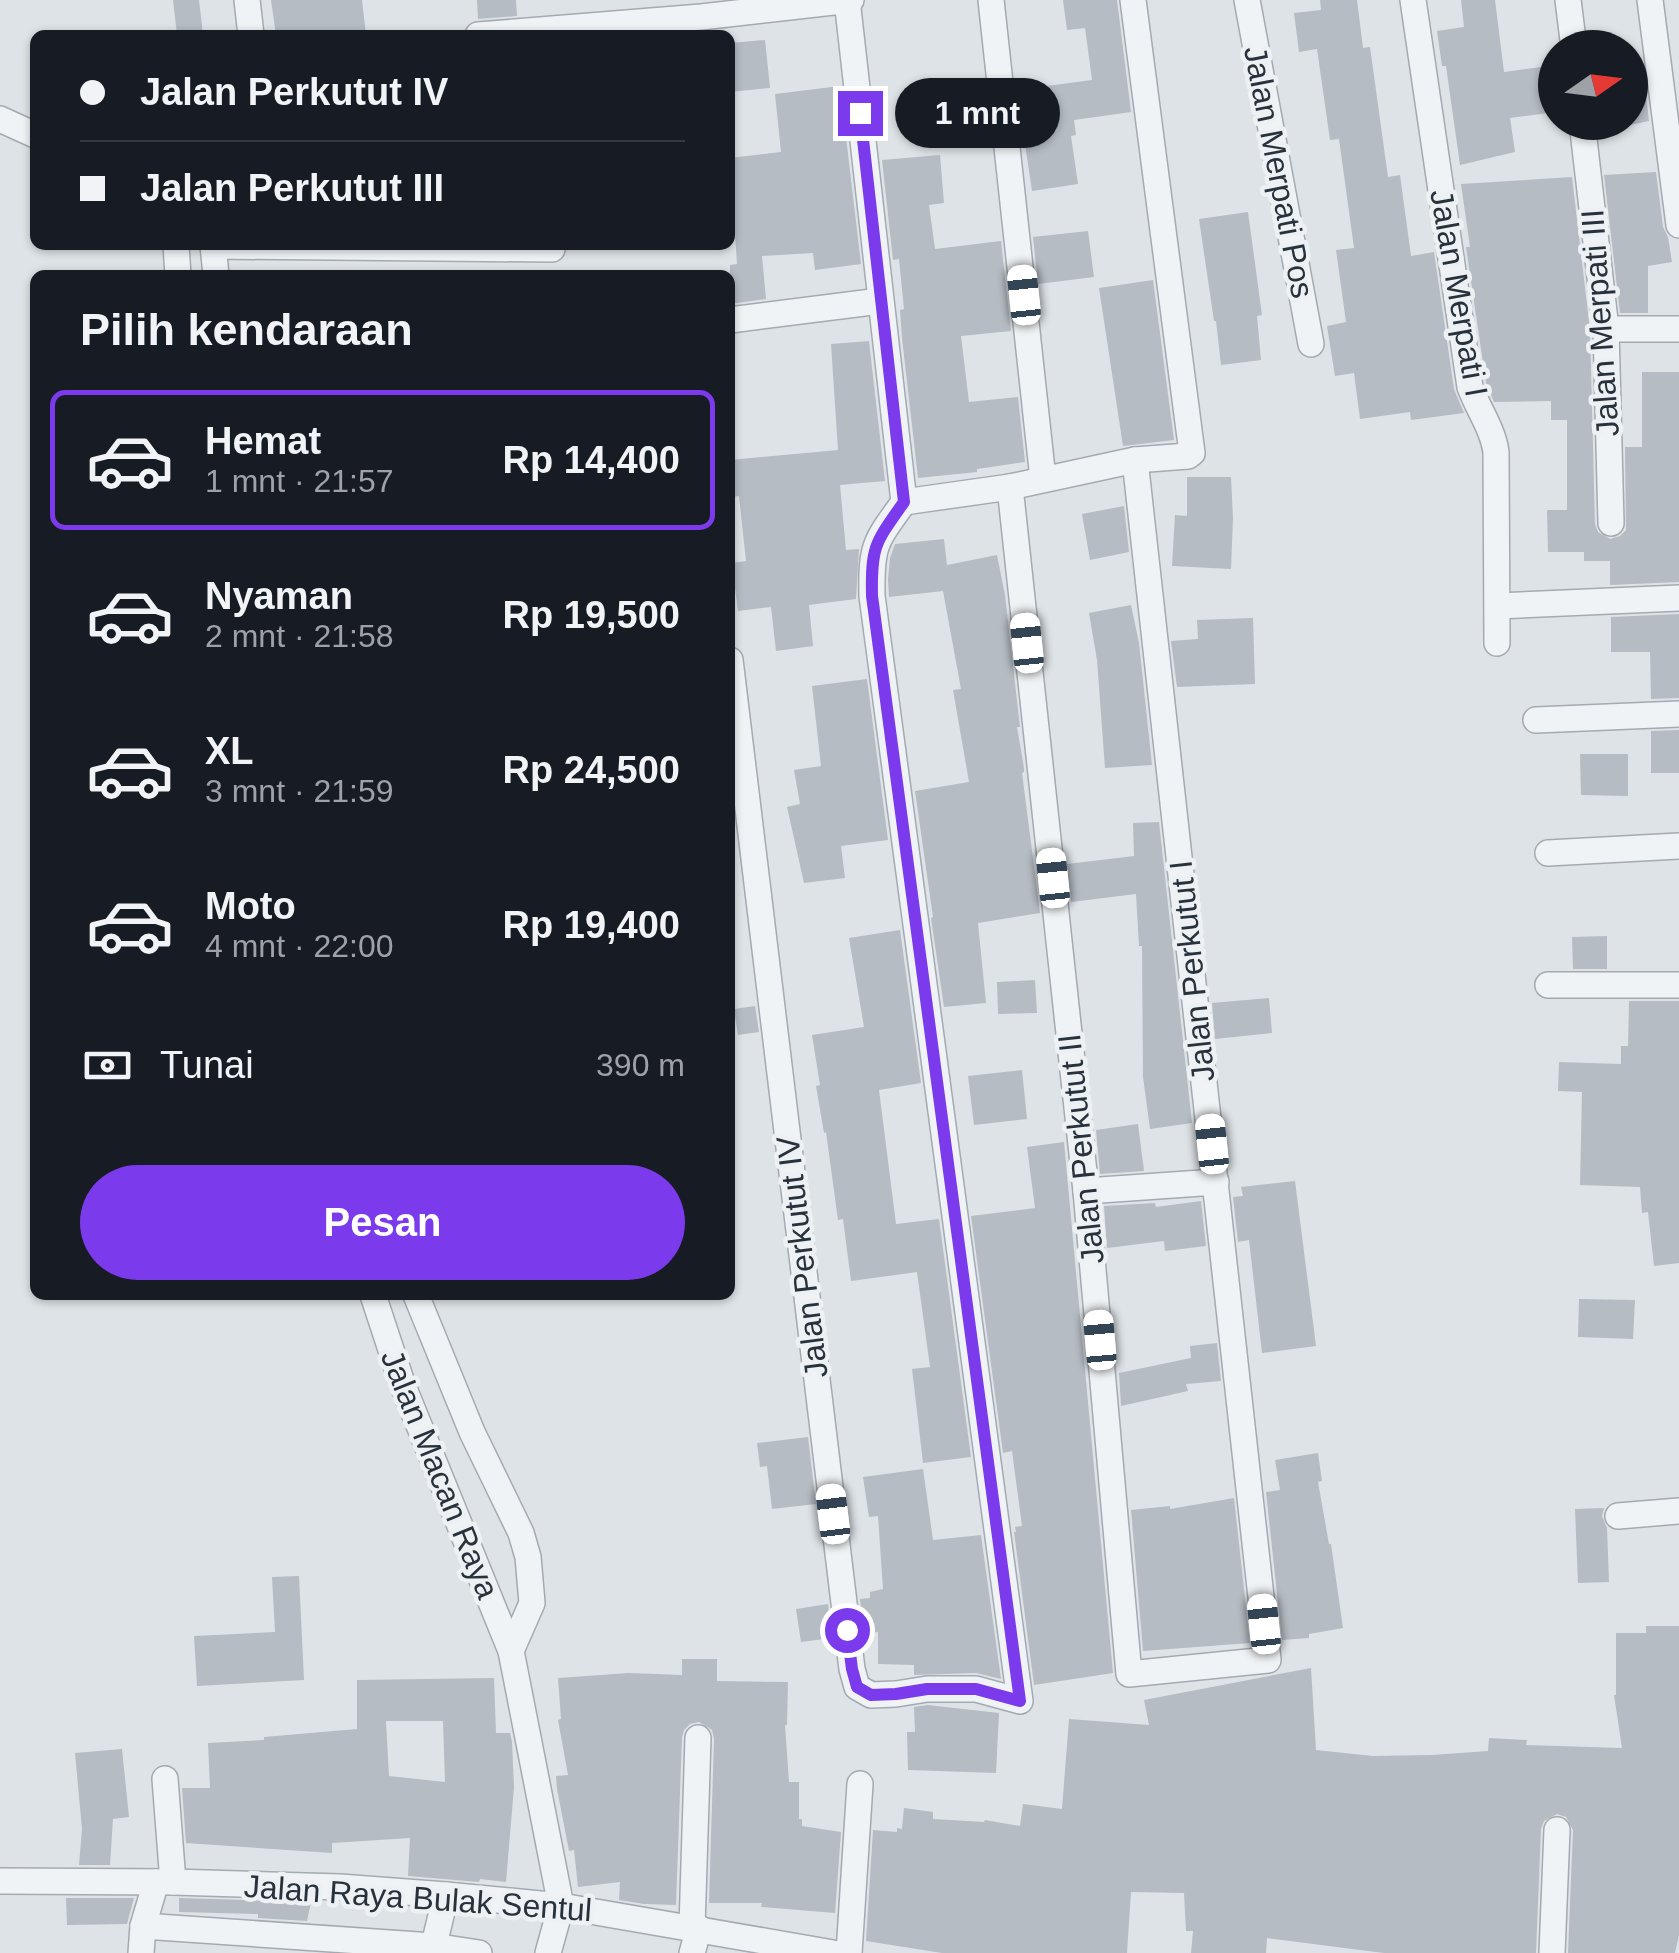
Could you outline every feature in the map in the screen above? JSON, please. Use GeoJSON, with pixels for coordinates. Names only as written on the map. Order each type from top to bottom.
{"type":"FeatureCollection","features":[{"type":"Feature","properties":{"kind":"street"},"geometry":{"type":"LineString","coordinates":[[247,0],[250,30]]}},
{"type":"Feature","properties":{"kind":"street"},"geometry":{"type":"LineString","coordinates":[[514,30],[658,10],[849,0],[904,502],[1010,486],[1135,460],[1188,456],[1193,449],[1133,0]]}},
{"type":"Feature","properties":{"kind":"street"},"geometry":{"type":"LineString","coordinates":[[992,0],[1044,479]]}},
{"type":"Feature","properties":{"kind":"street","name":"Jalan Merpati Pos"},"geometry":{"type":"LineString","coordinates":[[1248,0],[1311,344]]}},
{"type":"Feature","properties":{"kind":"street","name":"Jalan Merpati I"},"geometry":{"type":"LineString","coordinates":[[1413,0],[1470,387],[1494,437],[1497,643]]}},
{"type":"Feature","properties":{"kind":"street"},"geometry":{"type":"LineString","coordinates":[[1568,0],[1572,30]]}},
{"type":"Feature","properties":{"kind":"street"},"geometry":{"type":"LineString","coordinates":[[1650,0],[1679,224]]}},
{"type":"Feature","properties":{"kind":"street"},"geometry":{"type":"LineString","coordinates":[[0,120],[30,134]]}},
{"type":"Feature","properties":{"kind":"street","name":"Jalan Merpati III"},"geometry":{"type":"LineString","coordinates":[[1584,140],[1606,329],[1611,524]]}},
{"type":"Feature","properties":{"kind":"street"},"geometry":{"type":"LineString","coordinates":[[735,319],[880,301]]}},
{"type":"Feature","properties":{"kind":"street"},"geometry":{"type":"LineString","coordinates":[[1606,329],[1679,329]]}},
{"type":"Feature","properties":{"kind":"street","name":"Jalan Perkutut I"},"geometry":{"type":"LineString","coordinates":[[1135,460],[1268,1660]]}},
{"type":"Feature","properties":{"kind":"street","name":"Jalan Perkutut II"},"geometry":{"type":"LineString","coordinates":[[1010,486],[1086,1191],[1129,1674],[1268,1660]]}},
{"type":"Feature","properties":{"kind":"street","name":"Jalan Perkutut IV"},"geometry":{"type":"LineString","coordinates":[[735,701],[857,1687],[871,1695],[976,1689],[1020,1701],[872,596],[872,560],[878,538],[904,502]]}},
{"type":"Feature","properties":{"kind":"street"},"geometry":{"type":"LineString","coordinates":[[1498,606],[1679,598]]}},
{"type":"Feature","properties":{"kind":"street"},"geometry":{"type":"LineString","coordinates":[[1536,720],[1679,714]]}},
{"type":"Feature","properties":{"kind":"street"},"geometry":{"type":"LineString","coordinates":[[1548,853],[1679,846]]}},
{"type":"Feature","properties":{"kind":"street"},"geometry":{"type":"LineString","coordinates":[[1548,985],[1679,985]]}},
{"type":"Feature","properties":{"kind":"street"},"geometry":{"type":"LineString","coordinates":[[1086,1191],[1216,1182]]}},
{"type":"Feature","properties":{"kind":"street","name":"Jalan Macan Raya"},"geometry":{"type":"LineString","coordinates":[[376,1300],[403,1386],[511,1651],[560,1906],[548,1953]]}},
{"type":"Feature","properties":{"kind":"street","name":"Jalan Macan Raya"},"geometry":{"type":"LineString","coordinates":[[418,1300],[528,1557],[532,1603],[511,1651]]}},
{"type":"Feature","properties":{"kind":"street"},"geometry":{"type":"LineString","coordinates":[[1618,1516],[1679,1511]]}},
{"type":"Feature","properties":{"kind":"street"},"geometry":{"type":"LineString","coordinates":[[694,1936],[698,1738]]}},
{"type":"Feature","properties":{"kind":"street"},"geometry":{"type":"LineString","coordinates":[[141,1953],[143,1926],[165,1882],[165,1779]]}},
{"type":"Feature","properties":{"kind":"street"},"geometry":{"type":"LineString","coordinates":[[849,1953],[860,1784]]}},
{"type":"Feature","properties":{"kind":"street"},"geometry":{"type":"LineString","coordinates":[[1552,1953],[1557,1830]]}},
{"type":"Feature","properties":{"kind":"street","name":"Jalan Raya Bulak Sentul"},"geometry":{"type":"LineString","coordinates":[[0,1882],[340,1887],[446,1895],[560,1906],[694,1936],[833,1953]]}},
{"type":"Feature","properties":{"kind":"street"},"geometry":{"type":"LineString","coordinates":[[432,1950],[446,1895]]}},
{"type":"Feature","properties":{"kind":"street"},"geometry":{"type":"LineString","coordinates":[[143,1926],[479,1953]]}},
{"type":"Feature","properties":{"kind":"building"},"geometry":{"type":"Polygon","coordinates":[[[173,0],[199,0],[202,30],[176,30],[173,0]]]}},
{"type":"Feature","properties":{"kind":"building"},"geometry":{"type":"Polygon","coordinates":[[[271,0],[362,0],[365,30],[275,30],[271,0]]]}},
{"type":"Feature","properties":{"kind":"building"},"geometry":{"type":"Polygon","coordinates":[[[477,0],[516,0],[517,16],[478,19],[477,0]]]}},
{"type":"Feature","properties":{"kind":"building"},"geometry":{"type":"Polygon","coordinates":[[[1063,0],[1117,0],[1131,112],[1074,120],[1076,135],[1071,136],[1078,184],[1032,191],[1017,90],[1092,80],[1085,28],[1067,30],[1063,0]]]}},
{"type":"Feature","properties":{"kind":"building"},"geometry":{"type":"Polygon","coordinates":[[[1320,0],[1357,0],[1363,48],[1370,47],[1388,177],[1400,175],[1411,256],[1434,252],[1454,389],[1464,413],[1411,420],[1410,412],[1360,419],[1354,373],[1335,376],[1327,326],[1346,322],[1336,250],[1354,248],[1339,139],[1330,140],[1317,49],[1299,52],[1294,13],[1321,10],[1320,0]]]}},
{"type":"Feature","properties":{"kind":"building"},"geometry":{"type":"Polygon","coordinates":[[[1461,0],[1495,0],[1504,72],[1538,67],[1538,114],[1510,118],[1515,152],[1460,165],[1437,31],[1464,27],[1461,0]]]}},
{"type":"Feature","properties":{"kind":"building"},"geometry":{"type":"Polygon","coordinates":[[[765,40],[770,88],[735,92],[735,43],[765,40]]]}},
{"type":"Feature","properties":{"kind":"building"},"geometry":{"type":"Polygon","coordinates":[[[840,86],[861,264],[815,270],[813,253],[762,256],[766,299],[735,303],[735,270],[730,270],[730,265],[737,264],[735,157],[781,152],[775,94],[840,86]]]}},
{"type":"Feature","properties":{"kind":"building"},"geometry":{"type":"Polygon","coordinates":[[[940,155],[944,203],[929,205],[935,249],[1001,241],[1011,331],[961,336],[969,402],[1018,397],[1025,462],[918,478],[902,338],[900,310],[904,309],[899,259],[893,260],[882,160],[940,155]]]}},
{"type":"Feature","properties":{"kind":"building"},"geometry":{"type":"Polygon","coordinates":[[[1656,172],[1672,262],[1648,266],[1648,313],[1620,313],[1604,175],[1656,172]]]}},
{"type":"Feature","properties":{"kind":"building"},"geometry":{"type":"Polygon","coordinates":[[[1572,177],[1590,330],[1595,524],[1598,532],[1610,539],[1626,530],[1625,447],[1642,447],[1642,372],[1679,372],[1679,582],[1610,585],[1610,561],[1584,561],[1584,552],[1548,552],[1547,510],[1567,510],[1567,420],[1551,420],[1551,401],[1494,402],[1486,383],[1461,184],[1572,177]]]}},
{"type":"Feature","properties":{"kind":"building"},"geometry":{"type":"Polygon","coordinates":[[[1248,212],[1262,315],[1257,316],[1261,360],[1221,365],[1199,219],[1248,212]]]}},
{"type":"Feature","properties":{"kind":"building"},"geometry":{"type":"Polygon","coordinates":[[[1088,231],[1094,277],[1038,284],[1033,237],[1088,231]]]}},
{"type":"Feature","properties":{"kind":"building"},"geometry":{"type":"Polygon","coordinates":[[[1153,280],[1174,440],[1123,446],[1099,288],[1153,280]]]}},
{"type":"Feature","properties":{"kind":"building"},"geometry":{"type":"Polygon","coordinates":[[[869,341],[885,481],[840,485],[846,550],[859,549],[856,599],[809,605],[813,646],[776,651],[771,607],[738,611],[735,563],[746,561],[739,496],[735,496],[735,460],[838,450],[831,344],[869,341]]]}},
{"type":"Feature","properties":{"kind":"building"},"geometry":{"type":"Polygon","coordinates":[[[1187,477],[1231,477],[1231,569],[1172,566],[1175,515],[1187,516],[1187,477]]]}},
{"type":"Feature","properties":{"kind":"building"},"geometry":{"type":"Polygon","coordinates":[[[1124,506],[1129,552],[1090,560],[1082,514],[1124,506]]]}},
{"type":"Feature","properties":{"kind":"building"},"geometry":{"type":"Polygon","coordinates":[[[944,539],[947,565],[997,555],[1005,595],[1040,913],[978,923],[986,1003],[944,1007],[915,791],[969,782],[953,690],[961,689],[943,591],[889,597],[888,579],[895,544],[944,539]]]}},
{"type":"Feature","properties":{"kind":"building"},"geometry":{"type":"Polygon","coordinates":[[[1131,605],[1152,765],[1105,768],[1097,660],[1089,613],[1131,605]]]}},
{"type":"Feature","properties":{"kind":"building"},"geometry":{"type":"Polygon","coordinates":[[[1679,614],[1679,698],[1651,699],[1650,652],[1611,652],[1611,617],[1679,614]]]}},
{"type":"Feature","properties":{"kind":"building"},"geometry":{"type":"Polygon","coordinates":[[[1253,618],[1255,684],[1177,687],[1171,641],[1198,639],[1197,620],[1253,618]]]}},
{"type":"Feature","properties":{"kind":"building"},"geometry":{"type":"Polygon","coordinates":[[[867,679],[888,840],[841,846],[845,878],[804,883],[787,807],[800,804],[794,770],[821,766],[812,686],[867,679]]]}},
{"type":"Feature","properties":{"kind":"building"},"geometry":{"type":"Polygon","coordinates":[[[1679,730],[1679,773],[1651,773],[1651,731],[1679,730]]]}},
{"type":"Feature","properties":{"kind":"building"},"geometry":{"type":"Polygon","coordinates":[[[1580,754],[1628,754],[1628,796],[1581,795],[1580,754]]]}},
{"type":"Feature","properties":{"kind":"building"},"geometry":{"type":"Polygon","coordinates":[[[1159,822],[1192,1123],[1150,1129],[1143,1077],[1142,946],[1136,894],[1071,902],[1067,864],[1134,856],[1133,823],[1159,822]]]}},
{"type":"Feature","properties":{"kind":"building"},"geometry":{"type":"Polygon","coordinates":[[[900,930],[921,1083],[879,1090],[896,1224],[939,1219],[971,1457],[923,1463],[912,1369],[930,1367],[917,1272],[851,1281],[843,1219],[838,1220],[816,1086],[820,1085],[812,1035],[864,1027],[849,938],[900,930]]]}},
{"type":"Feature","properties":{"kind":"building"},"geometry":{"type":"Polygon","coordinates":[[[1607,936],[1607,969],[1573,969],[1572,937],[1607,936]]]}},
{"type":"Feature","properties":{"kind":"building"},"geometry":{"type":"Polygon","coordinates":[[[1035,980],[1037,1013],[998,1014],[997,982],[1035,980]]]}},
{"type":"Feature","properties":{"kind":"building"},"geometry":{"type":"Polygon","coordinates":[[[1269,998],[1272,1033],[1215,1039],[1212,1003],[1269,998]]]}},
{"type":"Feature","properties":{"kind":"building"},"geometry":{"type":"Polygon","coordinates":[[[1629,1001],[1679,1001],[1679,1263],[1654,1266],[1648,1212],[1642,1213],[1640,1187],[1580,1185],[1582,1092],[1558,1091],[1559,1062],[1621,1064],[1621,1046],[1628,1046],[1629,1001]]]}},
{"type":"Feature","properties":{"kind":"building"},"geometry":{"type":"Polygon","coordinates":[[[755,1006],[759,1032],[738,1035],[735,1009],[755,1006]]]}},
{"type":"Feature","properties":{"kind":"building"},"geometry":{"type":"Polygon","coordinates":[[[1022,1070],[1027,1119],[974,1125],[968,1076],[1022,1070]]]}},
{"type":"Feature","properties":{"kind":"building"},"geometry":{"type":"Polygon","coordinates":[[[1138,1124],[1144,1171],[1100,1174],[1096,1130],[1138,1124]]]}},
{"type":"Feature","properties":{"kind":"building"},"geometry":{"type":"Polygon","coordinates":[[[1064,1142],[1113,1673],[1034,1685],[1014,1532],[1015,1527],[1022,1526],[1012,1451],[1003,1453],[971,1216],[1035,1208],[1027,1147],[1064,1142]]]}},
{"type":"Feature","properties":{"kind":"building"},"geometry":{"type":"Polygon","coordinates":[[[1295,1181],[1316,1346],[1262,1353],[1249,1240],[1238,1242],[1233,1197],[1243,1196],[1241,1187],[1295,1181]]]}},
{"type":"Feature","properties":{"kind":"building"},"geometry":{"type":"Polygon","coordinates":[[[1201,1201],[1206,1246],[1165,1251],[1164,1241],[1107,1248],[1104,1206],[1155,1203],[1156,1207],[1201,1201]]]}},
{"type":"Feature","properties":{"kind":"building"},"geometry":{"type":"Polygon","coordinates":[[[1579,1299],[1635,1300],[1633,1339],[1578,1337],[1579,1299]]]}},
{"type":"Feature","properties":{"kind":"building"},"geometry":{"type":"Polygon","coordinates":[[[1217,1343],[1221,1381],[1186,1384],[1188,1391],[1121,1406],[1119,1373],[1191,1358],[1190,1346],[1217,1343]]]}},
{"type":"Feature","properties":{"kind":"building"},"geometry":{"type":"Polygon","coordinates":[[[808,1437],[816,1504],[772,1509],[767,1466],[760,1467],[757,1443],[808,1437]]]}},
{"type":"Feature","properties":{"kind":"building"},"geometry":{"type":"Polygon","coordinates":[[[1318,1453],[1322,1481],[1318,1482],[1343,1628],[1309,1634],[1309,1638],[1282,1640],[1266,1492],[1280,1490],[1275,1460],[1318,1453]]]}},
{"type":"Feature","properties":{"kind":"building"},"geometry":{"type":"Polygon","coordinates":[[[923,1469],[933,1540],[981,1535],[1001,1679],[976,1673],[914,1675],[914,1665],[878,1664],[878,1632],[864,1634],[860,1599],[870,1598],[870,1592],[883,1589],[878,1516],[869,1517],[863,1477],[923,1469]]]}},
{"type":"Feature","properties":{"kind":"building"},"geometry":{"type":"Polygon","coordinates":[[[1234,1498],[1250,1643],[1143,1651],[1131,1510],[1170,1509],[1234,1498]]]}},
{"type":"Feature","properties":{"kind":"building"},"geometry":{"type":"Polygon","coordinates":[[[1604,1508],[1609,1582],[1578,1583],[1575,1509],[1604,1508]]]}},
{"type":"Feature","properties":{"kind":"building"},"geometry":{"type":"Polygon","coordinates":[[[299,1576],[304,1680],[197,1686],[194,1636],[275,1632],[272,1577],[299,1576]]]}},
{"type":"Feature","properties":{"kind":"building"},"geometry":{"type":"Polygon","coordinates":[[[828,1604],[832,1638],[801,1642],[796,1609],[828,1604]]]}},
{"type":"Feature","properties":{"kind":"building"},"geometry":{"type":"Polygon","coordinates":[[[1646,1626],[1679,1626],[1679,1935],[1675,1953],[1568,1953],[1573,1830],[1566,1817],[1557,1814],[1544,1821],[1541,1829],[1536,1953],[1384,1953],[1267,1938],[1266,1953],[1191,1953],[1193,1931],[1186,1931],[1184,1893],[1131,1892],[1127,1953],[942,1953],[866,1941],[873,1830],[902,1829],[904,1808],[933,1812],[933,1819],[985,1820],[1020,1826],[1023,1804],[1062,1809],[1069,1719],[1149,1725],[1144,1700],[1311,1668],[1316,1750],[1373,1756],[1432,1755],[1488,1751],[1489,1738],[1527,1740],[1526,1745],[1622,1748],[1614,1695],[1616,1633],[1646,1633],[1646,1626]]]}},
{"type":"Feature","properties":{"kind":"building"},"geometry":{"type":"Polygon","coordinates":[[[682,1659],[717,1659],[717,1681],[788,1682],[785,1725],[789,1782],[799,1782],[799,1819],[802,1826],[841,1832],[835,1913],[761,1907],[762,1903],[709,1903],[714,1739],[712,1730],[699,1722],[690,1724],[682,1737],[676,1905],[619,1900],[620,1882],[578,1887],[574,1850],[569,1851],[557,1789],[556,1776],[568,1775],[558,1720],[558,1678],[629,1673],[682,1675],[682,1659]]]}},
{"type":"Feature","properties":{"kind":"building"},"geometry":{"type":"Polygon","coordinates":[[[494,1678],[496,1733],[510,1733],[512,1742],[514,1787],[506,1882],[408,1876],[410,1838],[332,1843],[332,1853],[186,1843],[182,1788],[210,1788],[208,1743],[357,1729],[357,1680],[494,1678]],[[386,1721],[389,1776],[445,1782],[443,1721],[386,1721]]]}},
{"type":"Feature","properties":{"kind":"building"},"geometry":{"type":"Polygon","coordinates":[[[914,1707],[999,1713],[996,1773],[908,1770],[907,1732],[915,1732],[914,1707]]]}},
{"type":"Feature","properties":{"kind":"building"},"geometry":{"type":"Polygon","coordinates":[[[122,1749],[129,1817],[113,1819],[110,1865],[79,1865],[82,1829],[75,1753],[122,1749]]]}},
{"type":"Feature","properties":{"kind":"building"},"geometry":{"type":"Polygon","coordinates":[[[66,1898],[134,1898],[127,1924],[67,1925],[66,1898]]]}},
{"type":"Feature","properties":{"kind":"building"},"geometry":{"type":"Polygon","coordinates":[[[179,1898],[311,1902],[307,1921],[258,1918],[258,1914],[179,1912],[179,1898]]]}},
{"type":"Feature","properties":{"kind":"route"},"geometry":{"type":"LineString","coordinates":[[847,1630],[857,1687],[871,1695],[976,1689],[1020,1701],[872,596],[872,560],[878,538],[904,502],[860,113]]}}]}
